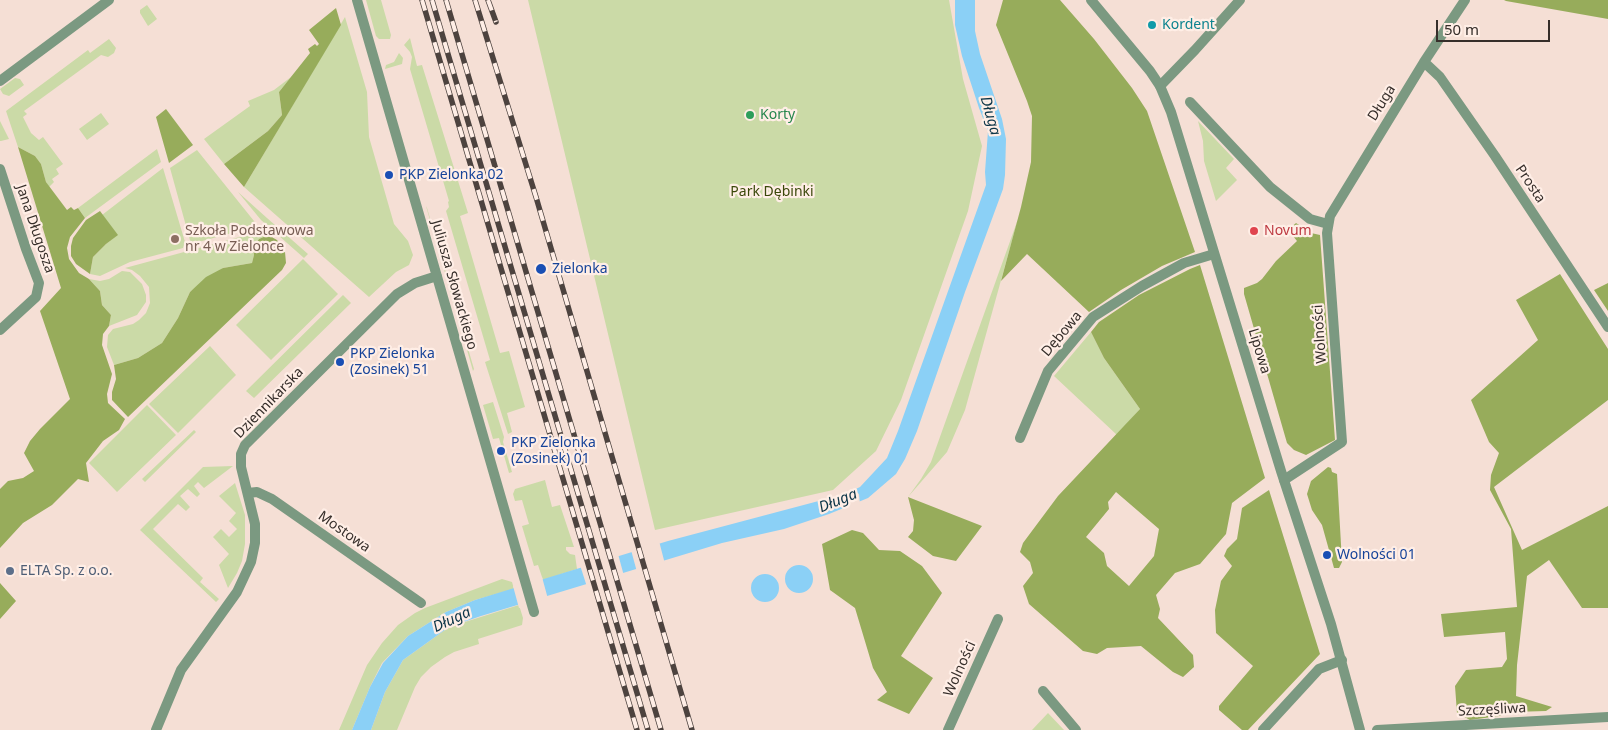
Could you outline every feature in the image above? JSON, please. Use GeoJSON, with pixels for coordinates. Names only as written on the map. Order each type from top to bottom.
{"type":"FeatureCollection","features":[{"type":"Feature","properties":{"kind":"street"},"geometry":{"type":"LineString","coordinates":[[0,81],[109,0]]}},
{"type":"Feature","properties":{"kind":"street","name":"Juliusza Słowackiego"},"geometry":{"type":"LineString","coordinates":[[357,0],[534,612]]}},
{"type":"Feature","properties":{"kind":"street","name":"Lipowa"},"geometry":{"type":"LineString","coordinates":[[1091,0],[1150,71],[1160,86],[1171,112],[1284,480],[1342,660],[1360,730]]}},
{"type":"Feature","properties":{"kind":"street"},"geometry":{"type":"LineString","coordinates":[[1160,86],[1240,0]]}},
{"type":"Feature","properties":{"kind":"street","name":"Długa"},"geometry":{"type":"LineString","coordinates":[[1328,224],[1330,216],[1361,163],[1465,0]]}},
{"type":"Feature","properties":{"kind":"street","name":"Prosta"},"geometry":{"type":"LineString","coordinates":[[1424,62],[1440,77],[1608,327]]}},
{"type":"Feature","properties":{"kind":"street"},"geometry":{"type":"LineString","coordinates":[[1190,102],[1270,187],[1310,219],[1328,224]]}},
{"type":"Feature","properties":{"kind":"street","name":"Jana Długosza"},"geometry":{"type":"LineString","coordinates":[[0,169],[26,249],[38,275],[39,282],[36,297],[0,330]]}},
{"type":"Feature","properties":{"kind":"street","name":"Wolności"},"geometry":{"type":"LineString","coordinates":[[1284,480],[1342,442],[1327,239],[1328,224]]}},
{"type":"Feature","properties":{"kind":"street","name":"Dębowa"},"geometry":{"type":"LineString","coordinates":[[1020,438],[1048,371],[1093,317],[1142,286],[1184,263],[1214,254]]}},
{"type":"Feature","properties":{"kind":"street","name":"Dziennikarska"},"geometry":{"type":"LineString","coordinates":[[156,730],[181,670],[237,592],[248,570],[256,534],[254,515],[242,474],[240,460],[242,450],[248,441],[397,294],[410,286],[437,276]]}},
{"type":"Feature","properties":{"kind":"street","name":"Mostowa"},"geometry":{"type":"LineString","coordinates":[[248,493],[257,492],[272,499],[421,603]]}},
{"type":"Feature","properties":{"kind":"street","name":"Wolności"},"geometry":{"type":"LineString","coordinates":[[948,730],[998,619]]}},
{"type":"Feature","properties":{"kind":"street"},"geometry":{"type":"LineString","coordinates":[[1263,730],[1319,669],[1342,660]]}},
{"type":"Feature","properties":{"kind":"street"},"geometry":{"type":"LineString","coordinates":[[1043,691],[1076,730]]}},
{"type":"Feature","properties":{"kind":"street","name":"Szczęśliwa"},"geometry":{"type":"LineString","coordinates":[[1377,730],[1608,717]]}},
{"type":"Feature","properties":{"kind":"green space"},"geometry":{"type":"Polygon","coordinates":[[[366,0],[381,0],[391,35],[390,39],[379,39],[376,36],[366,0]]]}},
{"type":"Feature","properties":{"kind":"green space","name":"Park Dębinki"},"geometry":{"type":"Polygon","coordinates":[[[528,0],[949,0],[963,79],[982,146],[968,211],[901,400],[876,451],[833,490],[655,530],[528,0]]]}},
{"type":"Feature","properties":{"kind":"green space"},"geometry":{"type":"Polygon","coordinates":[[[1003,0],[1060,0],[1094,39],[1132,88],[1147,111],[1195,252],[1162,266],[1121,290],[1089,312],[1027,254],[1001,281],[1031,162],[1032,116],[996,25],[1003,0]]]}},
{"type":"Feature","properties":{"kind":"green space"},"geometry":{"type":"Polygon","coordinates":[[[1504,0],[1608,0],[1608,19],[1506,1],[1504,0]]]}},
{"type":"Feature","properties":{"kind":"green space"},"geometry":{"type":"Polygon","coordinates":[[[147,5],[157,19],[148,26],[140,13],[140,10],[147,5]]]}},
{"type":"Feature","properties":{"kind":"green space"},"geometry":{"type":"Polygon","coordinates":[[[336,8],[341,25],[244,187],[224,164],[268,131],[282,115],[279,92],[310,53],[308,49],[315,44],[317,46],[319,44],[309,30],[336,8]]]}},
{"type":"Feature","properties":{"kind":"green space"},"geometry":{"type":"Polygon","coordinates":[[[345,17],[367,92],[369,137],[394,224],[408,241],[413,255],[409,265],[396,272],[369,297],[244,187],[345,17]]]}},
{"type":"Feature","properties":{"kind":"green space"},"geometry":{"type":"Polygon","coordinates":[[[410,38],[417,66],[422,65],[468,213],[460,216],[500,353],[509,351],[525,407],[507,413],[512,432],[508,434],[485,362],[490,360],[446,211],[449,207],[449,201],[410,69],[412,57],[404,45],[410,38]]]}},
{"type":"Feature","properties":{"kind":"green space"},"geometry":{"type":"Polygon","coordinates":[[[109,39],[116,48],[114,53],[108,57],[101,55],[24,111],[27,114],[23,117],[31,133],[39,140],[43,137],[63,164],[56,169],[59,174],[52,179],[54,182],[49,187],[41,164],[35,156],[18,147],[6,111],[88,50],[90,53],[109,39]]]}},
{"type":"Feature","properties":{"kind":"green space"},"geometry":{"type":"Polygon","coordinates":[[[399,53],[403,58],[402,64],[385,69],[386,65],[394,62],[399,53]]]}},
{"type":"Feature","properties":{"kind":"green space"},"geometry":{"type":"Polygon","coordinates":[[[291,77],[279,92],[282,115],[268,131],[224,164],[204,139],[250,106],[248,101],[274,90],[291,77]]]}},
{"type":"Feature","properties":{"kind":"green space"},"geometry":{"type":"Polygon","coordinates":[[[15,78],[20,79],[24,85],[9,96],[3,94],[0,89],[15,78]]]}},
{"type":"Feature","properties":{"kind":"green space"},"geometry":{"type":"Polygon","coordinates":[[[166,109],[193,145],[169,163],[156,117],[166,109]]]}},
{"type":"Feature","properties":{"kind":"green space"},"geometry":{"type":"Polygon","coordinates":[[[101,113],[109,124],[87,140],[79,129],[101,113]]]}},
{"type":"Feature","properties":{"kind":"green space"},"geometry":{"type":"Polygon","coordinates":[[[0,121],[9,139],[0,141],[0,121]]]}},
{"type":"Feature","properties":{"kind":"green space"},"geometry":{"type":"Polygon","coordinates":[[[1198,121],[1234,159],[1226,168],[1237,180],[1216,201],[1204,161],[1203,141],[1198,121]]]}},
{"type":"Feature","properties":{"kind":"green space"},"geometry":{"type":"Polygon","coordinates":[[[18,147],[35,156],[41,164],[46,182],[67,210],[71,207],[74,210],[78,208],[85,218],[70,237],[67,248],[69,259],[79,273],[89,279],[100,291],[102,305],[111,315],[109,326],[103,334],[102,345],[112,374],[107,394],[108,403],[125,419],[119,430],[103,441],[86,463],[89,482],[78,479],[52,505],[23,523],[0,548],[0,489],[8,481],[23,478],[34,471],[24,453],[30,441],[70,399],[40,311],[61,288],[18,147]]]}},
{"type":"Feature","properties":{"kind":"green space"},"geometry":{"type":"Polygon","coordinates":[[[157,149],[161,162],[85,218],[78,208],[157,149]]]}},
{"type":"Feature","properties":{"kind":"green space"},"geometry":{"type":"Polygon","coordinates":[[[197,150],[258,226],[191,244],[170,168],[197,150]]]}},
{"type":"Feature","properties":{"kind":"green space"},"geometry":{"type":"Polygon","coordinates":[[[163,168],[185,242],[183,248],[130,262],[100,276],[90,274],[93,257],[117,235],[102,215],[163,168]]]}},
{"type":"Feature","properties":{"kind":"green space"},"geometry":{"type":"Polygon","coordinates":[[[238,192],[308,254],[304,258],[261,220],[238,192]]]}},
{"type":"Feature","properties":{"kind":"green space"},"geometry":{"type":"Polygon","coordinates":[[[426,206],[474,369],[473,371],[426,206]]]}},
{"type":"Feature","properties":{"kind":"green space"},"geometry":{"type":"Polygon","coordinates":[[[100,211],[118,235],[93,257],[90,274],[76,264],[71,256],[71,246],[73,238],[86,220],[100,211]]]}},
{"type":"Feature","properties":{"kind":"green space"},"geometry":{"type":"Polygon","coordinates":[[[1018,219],[965,410],[947,452],[908,497],[931,462],[1018,219]]]}},
{"type":"Feature","properties":{"kind":"green space"},"geometry":{"type":"Polygon","coordinates":[[[1296,223],[1311,233],[1320,235],[1335,440],[1306,455],[1294,450],[1287,443],[1244,294],[1244,288],[1262,279],[1276,261],[1297,241],[1288,230],[1296,223]]]}},
{"type":"Feature","properties":{"kind":"green space"},"geometry":{"type":"Polygon","coordinates":[[[258,232],[268,235],[259,239],[253,248],[252,263],[223,268],[190,292],[178,318],[162,343],[138,358],[114,365],[107,347],[108,335],[113,329],[133,324],[139,320],[146,313],[150,303],[149,287],[140,276],[132,270],[125,268],[258,232]]]}},
{"type":"Feature","properties":{"kind":"green space"},"geometry":{"type":"Polygon","coordinates":[[[268,235],[277,240],[285,252],[286,263],[282,270],[128,417],[112,400],[116,379],[114,365],[138,358],[162,343],[178,318],[190,292],[206,277],[223,268],[252,263],[253,248],[259,239],[268,235]]]}},
{"type":"Feature","properties":{"kind":"green space"},"geometry":{"type":"Polygon","coordinates":[[[303,259],[338,294],[271,360],[236,325],[303,259]]]}},
{"type":"Feature","properties":{"kind":"green space"},"geometry":{"type":"Polygon","coordinates":[[[1200,265],[1265,478],[1232,503],[1226,534],[1200,564],[1175,573],[1156,595],[1160,609],[1158,618],[1193,655],[1194,667],[1183,677],[1173,672],[1141,646],[1107,648],[1097,654],[1083,651],[1029,604],[1023,586],[1033,573],[1030,562],[1020,552],[1023,543],[1058,496],[1140,409],[1104,358],[1091,332],[1099,322],[1139,295],[1200,265]],[[1116,492],[1108,502],[1109,509],[1086,537],[1104,553],[1107,566],[1129,586],[1154,556],[1159,529],[1116,492]]]}},
{"type":"Feature","properties":{"kind":"green space"},"geometry":{"type":"Polygon","coordinates":[[[122,271],[130,272],[142,284],[146,295],[146,302],[137,315],[109,326],[111,315],[102,305],[100,291],[89,279],[100,281],[109,279],[122,271]]]}},
{"type":"Feature","properties":{"kind":"green space"},"geometry":{"type":"Polygon","coordinates":[[[1560,274],[1608,349],[1608,400],[1494,487],[1522,550],[1608,506],[1608,608],[1582,608],[1549,560],[1527,576],[1517,665],[1516,696],[1552,707],[1546,711],[1512,712],[1470,720],[1457,713],[1455,686],[1466,670],[1502,667],[1507,659],[1505,632],[1444,637],[1441,614],[1517,607],[1511,529],[1490,490],[1491,475],[1499,453],[1489,442],[1471,400],[1538,340],[1516,300],[1560,274]]]}},
{"type":"Feature","properties":{"kind":"green space"},"geometry":{"type":"Polygon","coordinates":[[[1608,283],[1608,311],[1594,290],[1608,283]]]}},
{"type":"Feature","properties":{"kind":"green space"},"geometry":{"type":"Polygon","coordinates":[[[343,295],[351,303],[254,398],[246,391],[343,295]]]}},
{"type":"Feature","properties":{"kind":"green space"},"geometry":{"type":"Polygon","coordinates":[[[1091,332],[1104,358],[1140,409],[1117,435],[1054,376],[1091,332]]]}},
{"type":"Feature","properties":{"kind":"green space"},"geometry":{"type":"Polygon","coordinates":[[[210,346],[236,375],[178,433],[149,404],[210,346]]]}},
{"type":"Feature","properties":{"kind":"green space"},"geometry":{"type":"Polygon","coordinates":[[[493,402],[512,472],[509,473],[499,438],[493,439],[483,405],[493,402]]]}},
{"type":"Feature","properties":{"kind":"green space"},"geometry":{"type":"Polygon","coordinates":[[[147,405],[176,435],[117,492],[89,463],[147,405]]]}},
{"type":"Feature","properties":{"kind":"green space"},"geometry":{"type":"Polygon","coordinates":[[[194,430],[196,432],[145,482],[142,479],[194,430]]]}},
{"type":"Feature","properties":{"kind":"green space"},"geometry":{"type":"Polygon","coordinates":[[[233,466],[204,488],[198,482],[194,486],[200,494],[197,497],[188,489],[180,496],[190,507],[186,511],[178,504],[153,529],[203,578],[200,582],[219,599],[216,602],[140,530],[203,467],[233,466]]]}},
{"type":"Feature","properties":{"kind":"green space"},"geometry":{"type":"Polygon","coordinates":[[[1328,467],[1337,474],[1342,562],[1339,568],[1334,568],[1322,525],[1312,510],[1307,494],[1311,481],[1328,467]]]}},
{"type":"Feature","properties":{"kind":"green space"},"geometry":{"type":"Polygon","coordinates":[[[545,480],[552,507],[560,505],[574,547],[566,547],[566,550],[570,554],[575,555],[577,569],[543,580],[538,565],[534,566],[522,526],[529,524],[522,500],[515,501],[513,494],[515,489],[545,480]]]}},
{"type":"Feature","properties":{"kind":"green space"},"geometry":{"type":"Polygon","coordinates":[[[235,483],[245,515],[245,544],[242,561],[228,588],[219,565],[229,554],[213,537],[221,529],[229,537],[237,529],[229,521],[236,513],[219,496],[235,483]]]}},
{"type":"Feature","properties":{"kind":"green space"},"geometry":{"type":"Polygon","coordinates":[[[1269,490],[1320,654],[1248,730],[1242,730],[1219,710],[1219,706],[1253,666],[1216,633],[1215,610],[1221,581],[1232,566],[1224,556],[1227,549],[1237,539],[1242,508],[1269,490]]]}},
{"type":"Feature","properties":{"kind":"green space"},"geometry":{"type":"Polygon","coordinates":[[[908,497],[982,526],[956,561],[933,556],[908,537],[913,531],[914,520],[908,497]]]}},
{"type":"Feature","properties":{"kind":"green space"},"geometry":{"type":"Polygon","coordinates":[[[852,530],[863,533],[879,550],[900,551],[922,566],[942,593],[901,656],[933,678],[909,714],[877,700],[887,692],[873,668],[855,608],[830,590],[822,544],[852,530]]]}},
{"type":"Feature","properties":{"kind":"green space"},"geometry":{"type":"Polygon","coordinates":[[[502,579],[512,582],[514,589],[475,600],[446,612],[408,636],[382,663],[352,730],[339,730],[367,665],[382,643],[398,625],[425,608],[502,579]]]}},
{"type":"Feature","properties":{"kind":"green space"},"geometry":{"type":"Polygon","coordinates":[[[0,583],[16,601],[0,619],[0,583]]]}},
{"type":"Feature","properties":{"kind":"green space"},"geometry":{"type":"Polygon","coordinates":[[[519,605],[523,618],[522,625],[478,639],[479,644],[445,657],[421,677],[397,730],[371,730],[385,692],[403,660],[449,627],[519,605]]]}},
{"type":"Feature","properties":{"kind":"green space"},"geometry":{"type":"Polygon","coordinates":[[[1048,713],[1064,730],[1032,730],[1048,713]]]}},
{"type":"Feature","properties":{"kind":"water"},"geometry":{"type":"Polygon","coordinates":[[[955,0],[975,0],[975,31],[980,54],[1002,119],[1006,139],[1005,175],[1003,189],[917,431],[905,459],[896,474],[868,498],[829,514],[784,529],[722,543],[449,627],[403,660],[385,692],[371,730],[352,730],[370,687],[383,663],[408,636],[446,612],[475,600],[668,541],[845,494],[860,487],[887,458],[986,185],[988,131],[962,56],[955,25],[955,0]]]}},
{"type":"Feature","properties":{"kind":"water"},"geometry":{"type":"Polygon","coordinates":[[[799,565],[809,569],[813,579],[809,589],[799,593],[789,589],[785,579],[789,569],[799,565]]]}},
{"type":"Feature","properties":{"kind":"water"},"geometry":{"type":"Polygon","coordinates":[[[765,574],[775,578],[779,588],[775,598],[765,602],[755,598],[751,588],[755,578],[765,574]]]}},
{"type":"Feature","properties":{"kind":"pier"},"geometry":{"type":"Polygon","coordinates":[[[852,488],[859,494],[860,504],[850,509],[843,505],[841,493],[852,488]]]}},
{"type":"Feature","properties":{"kind":"pier"},"geometry":{"type":"Polygon","coordinates":[[[659,541],[665,564],[637,572],[631,550],[659,541]]]}},
{"type":"Feature","properties":{"kind":"pier"},"geometry":{"type":"Polygon","coordinates":[[[618,554],[624,576],[587,587],[580,565],[618,554]]]}},
{"type":"Feature","properties":{"kind":"pier"},"geometry":{"type":"Polygon","coordinates":[[[542,577],[548,599],[519,608],[513,586],[542,577]]]}},
{"type":"Feature","properties":{"kind":"railway"},"geometry":{"type":"LineString","coordinates":[[422,0],[637,730]]}},
{"type":"Feature","properties":{"kind":"railway"},"geometry":{"type":"LineString","coordinates":[[432,0],[648,730]]}},
{"type":"Feature","properties":{"kind":"railway"},"geometry":{"type":"LineString","coordinates":[[446,0],[661,730]]}},
{"type":"Feature","properties":{"kind":"railway"},"geometry":{"type":"LineString","coordinates":[[475,0],[536,197],[692,730]]}},
{"type":"Feature","properties":{"kind":"railway"},"geometry":{"type":"LineString","coordinates":[[488,0],[496,22]]}},
{"type":"Feature","properties":{"kind":"place","name":"Kordent"},"geometry":{"type":"Point","coordinates":[1152,25]}},
{"type":"Feature","properties":{"kind":"place","name":"Korty"},"geometry":{"type":"Point","coordinates":[750,115]}},
{"type":"Feature","properties":{"kind":"place","name":"PKP Zielonka 02"},"geometry":{"type":"Point","coordinates":[389,175]}},
{"type":"Feature","properties":{"kind":"place","name":"Novum"},"geometry":{"type":"Point","coordinates":[1254,231]}},
{"type":"Feature","properties":{"kind":"place","name":"Szkoła Podstawowa nr 4 w Zielonce"},"geometry":{"type":"Point","coordinates":[175,239]}},
{"type":"Feature","properties":{"kind":"place","name":"Zielonka"},"geometry":{"type":"Point","coordinates":[541,269]}},
{"type":"Feature","properties":{"kind":"place","name":"PKP Zielonka (Zosinek) 51"},"geometry":{"type":"Point","coordinates":[340,362]}},
{"type":"Feature","properties":{"kind":"place","name":"PKP Zielonka (Zosinek) 01"},"geometry":{"type":"Point","coordinates":[501,451]}},
{"type":"Feature","properties":{"kind":"place","name":"Wolności 01"},"geometry":{"type":"Point","coordinates":[1327,555]}},
{"type":"Feature","properties":{"kind":"place","name":"ELTA Sp. z o.o."},"geometry":{"type":"Point","coordinates":[10,571]}}]}
